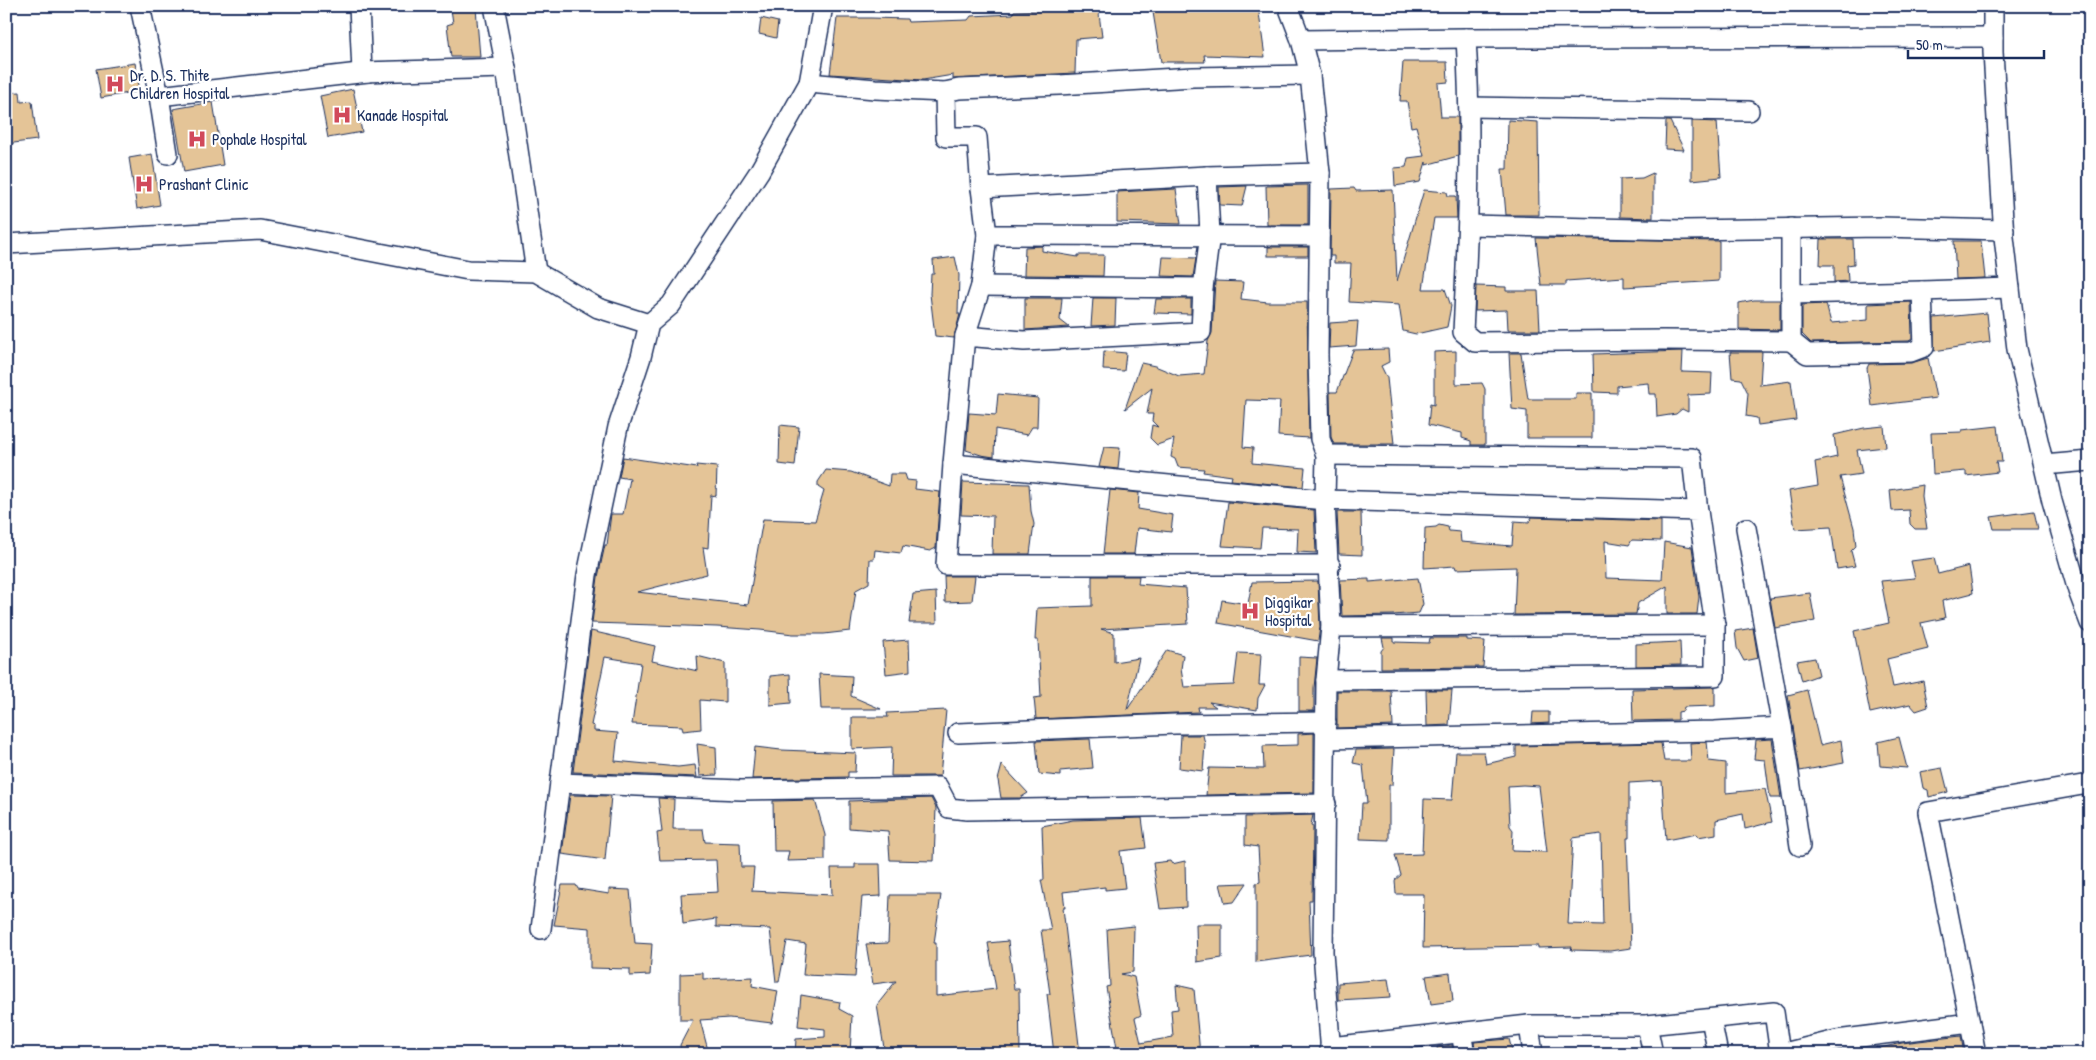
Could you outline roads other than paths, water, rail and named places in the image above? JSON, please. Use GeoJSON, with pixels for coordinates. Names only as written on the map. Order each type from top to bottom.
{"type":"FeatureCollection","features":[{"type":"Feature","properties":{"kind":"street"},"geometry":{"type":"LineString","coordinates":[[140,6],[159,96],[168,154]]}},
{"type":"Feature","properties":{"kind":"street"},"geometry":{"type":"LineString","coordinates":[[359,6],[362,72],[506,68]]}},
{"type":"Feature","properties":{"kind":"street"},"geometry":{"type":"LineString","coordinates":[[494,6],[506,68],[536,272]]}},
{"type":"Feature","properties":{"kind":"street"},"geometry":{"type":"LineString","coordinates":[[541,929],[587,575],[618,427],[641,357],[649,324],[671,305],[759,172],[809,83],[823,6]]}},
{"type":"Feature","properties":{"kind":"street"},"geometry":{"type":"LineString","coordinates":[[1288,6],[1302,40],[1310,75],[1320,173],[1318,355],[1320,439],[1326,455],[1325,500],[1332,627],[1326,680],[1323,952],[1331,1050],[1529,1025],[1647,1025],[1774,1012],[1780,1054],[1838,1047],[1970,1023]]}},
{"type":"Feature","properties":{"kind":"street"},"geometry":{"type":"LineString","coordinates":[[1992,6],[2004,230],[2017,349],[2044,465],[2078,591],[2090,623]]}},
{"type":"Feature","properties":{"kind":"street"},"geometry":{"type":"LineString","coordinates":[[1302,40],[1993,37]]}},
{"type":"Feature","properties":{"kind":"street"},"geometry":{"type":"LineString","coordinates":[[1466,38],[1470,107],[1469,225],[1463,332],[1475,342],[1791,341],[1806,354],[1911,352],[1924,347],[1922,291]]}},
{"type":"Feature","properties":{"kind":"street"},"geometry":{"type":"LineString","coordinates":[[159,96],[368,72]]}},
{"type":"Feature","properties":{"kind":"street"},"geometry":{"type":"LineString","coordinates":[[809,83],[875,89],[945,92],[958,89],[1193,77],[1310,75]]}},
{"type":"Feature","properties":{"kind":"street"},"geometry":{"type":"LineString","coordinates":[[945,92],[946,137],[978,137],[986,234],[981,286],[965,336],[946,565],[1330,565]]}},
{"type":"Feature","properties":{"kind":"street"},"geometry":{"type":"LineString","coordinates":[[1470,107],[1749,111]]}},
{"type":"Feature","properties":{"kind":"street"},"geometry":{"type":"LineString","coordinates":[[981,188],[1207,176],[1320,173]]}},
{"type":"Feature","properties":{"kind":"street"},"geometry":{"type":"LineString","coordinates":[[965,336],[1024,341],[1201,332],[1203,288],[1210,234],[1207,176]]}},
{"type":"Feature","properties":{"kind":"street"},"geometry":{"type":"LineString","coordinates":[[1469,225],[1684,230],[1880,227],[2004,230]]}},
{"type":"Feature","properties":{"kind":"street"},"geometry":{"type":"LineString","coordinates":[[1791,228],[1791,341]]}},
{"type":"Feature","properties":{"kind":"street"},"geometry":{"type":"LineString","coordinates":[[6,244],[260,230],[468,270],[536,272],[598,308],[649,324]]}},
{"type":"Feature","properties":{"kind":"street"},"geometry":{"type":"LineString","coordinates":[[986,234],[1320,236]]}},
{"type":"Feature","properties":{"kind":"street"},"geometry":{"type":"LineString","coordinates":[[981,286],[1203,288]]}},
{"type":"Feature","properties":{"kind":"street"},"geometry":{"type":"LineString","coordinates":[[1791,294],[2010,288]]}},
{"type":"Feature","properties":{"kind":"street"},"geometry":{"type":"LineString","coordinates":[[1326,455],[1692,458],[1715,625],[1715,676],[1326,680]]}},
{"type":"Feature","properties":{"kind":"street"},"geometry":{"type":"LineString","coordinates":[[2044,465],[2090,461]]}},
{"type":"Feature","properties":{"kind":"street"},"geometry":{"type":"LineString","coordinates":[[953,464],[1325,500],[1698,511]]}},
{"type":"Feature","properties":{"kind":"street"},"geometry":{"type":"LineString","coordinates":[[1746,528],[1782,727],[1800,846]]}},
{"type":"Feature","properties":{"kind":"street"},"geometry":{"type":"LineString","coordinates":[[1332,627],[1715,625]]}},
{"type":"Feature","properties":{"kind":"street"},"geometry":{"type":"LineString","coordinates":[[958,733],[1175,724],[1326,730],[1715,731],[1782,727]]}},
{"type":"Feature","properties":{"kind":"street"},"geometry":{"type":"LineString","coordinates":[[560,783],[741,790],[938,787],[949,808],[968,810],[1326,804]]}},
{"type":"Feature","properties":{"kind":"street"},"geometry":{"type":"LineString","coordinates":[[1976,1054],[1928,812],[2089,785]]}},
{"type":"Feature","properties":{"kind":"street"},"geometry":{"type":"LineString","coordinates":[[1712,1019],[1718,1054]]}},
{"type":"Feature","properties":{"kind":"street"},"geometry":{"type":"LineString","coordinates":[[1529,1025],[1534,1054]]}},
{"type":"Feature","properties":{"kind":"street"},"geometry":{"type":"LineString","coordinates":[[1647,1025],[1653,1054]]}},
{"type":"Feature","properties":{"kind":"street"},"geometry":{"type":"LineString","coordinates":[[1461,1033],[1465,1054]]}},
{"type":"Feature","properties":{"kind":"place","name":"Dr. D. S. Thite Children Hospital"},"geometry":{"type":"Point","coordinates":[115,84]}},
{"type":"Feature","properties":{"kind":"place","name":"Kanade Hospital"},"geometry":{"type":"Point","coordinates":[342,115]}},
{"type":"Feature","properties":{"kind":"place","name":"Pophale Hospital"},"geometry":{"type":"Point","coordinates":[197,139]}},
{"type":"Feature","properties":{"kind":"place","name":"Prashant Clinic"},"geometry":{"type":"Point","coordinates":[144,184]}},
{"type":"Feature","properties":{"kind":"place","name":"Diggikar Hospital"},"geometry":{"type":"Point","coordinates":[1250,611]}}]}
